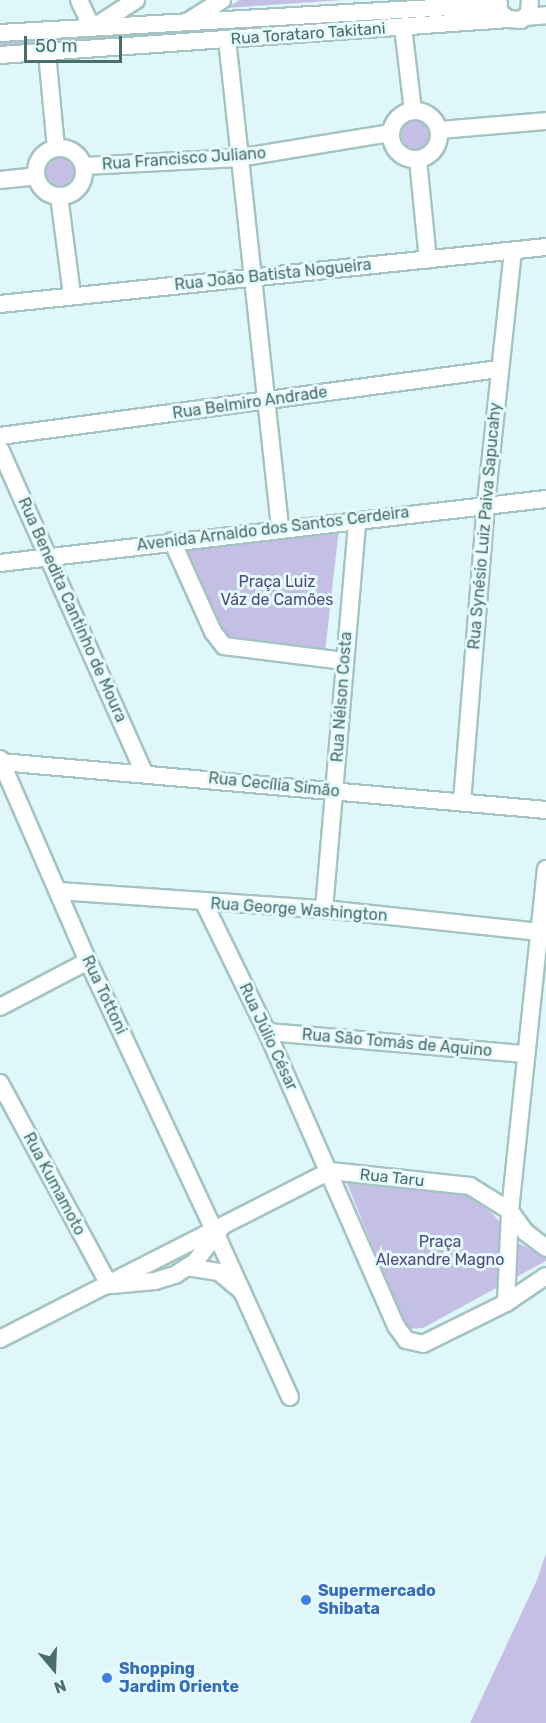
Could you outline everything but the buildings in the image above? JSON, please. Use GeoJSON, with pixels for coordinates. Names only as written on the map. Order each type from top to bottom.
{"type":"FeatureCollection","features":[{"type":"Feature","properties":{"kind":"street"},"geometry":{"type":"LineString","coordinates":[[79,0],[92,28],[88,50]]}},
{"type":"Feature","properties":{"kind":"street"},"geometry":{"type":"LineString","coordinates":[[92,28],[136,0]]}},
{"type":"Feature","properties":{"kind":"street"},"geometry":{"type":"LineString","coordinates":[[187,22],[221,0]]}},
{"type":"Feature","properties":{"kind":"street"},"geometry":{"type":"LineString","coordinates":[[530,0],[525,17],[546,15]]}},
{"type":"Feature","properties":{"kind":"street"},"geometry":{"type":"LineString","coordinates":[[0,33],[187,22],[365,5],[500,2],[508,20]]}},
{"type":"Feature","properties":{"kind":"street","name":"Rua Torataro Takitani"},"geometry":{"type":"LineString","coordinates":[[0,55],[525,17]]}},
{"type":"Feature","properties":{"kind":"street"},"geometry":{"type":"LineString","coordinates":[[403,27],[413,111]]}},
{"type":"Feature","properties":{"kind":"street"},"geometry":{"type":"LineString","coordinates":[[227,39],[264,402],[280,529]]}},
{"type":"Feature","properties":{"kind":"street"},"geometry":{"type":"LineString","coordinates":[[47,53],[56,148]]}},
{"type":"Feature","properties":{"kind":"street"},"geometry":{"type":"LineString","coordinates":[[413,111],[430,116],[439,130],[436,148],[418,160],[401,155],[391,133],[400,116],[413,111]]}},
{"type":"Feature","properties":{"kind":"street"},"geometry":{"type":"LineString","coordinates":[[439,130],[546,121]]}},
{"type":"Feature","properties":{"kind":"street","name":"Rua Francisco Juliano"},"geometry":{"type":"LineString","coordinates":[[84,166],[238,158],[391,133]]}},
{"type":"Feature","properties":{"kind":"street"},"geometry":{"type":"LineString","coordinates":[[56,148],[75,152],[84,166],[81,184],[59,196],[45,192],[36,176],[39,159],[56,148]]}},
{"type":"Feature","properties":{"kind":"street"},"geometry":{"type":"LineString","coordinates":[[418,160],[428,260]]}},
{"type":"Feature","properties":{"kind":"street"},"geometry":{"type":"LineString","coordinates":[[0,180],[36,176]]}},
{"type":"Feature","properties":{"kind":"street"},"geometry":{"type":"LineString","coordinates":[[59,196],[72,295]]}},
{"type":"Feature","properties":{"kind":"street","name":"Rua João Batista Nogueira"},"geometry":{"type":"LineString","coordinates":[[0,304],[546,247]]}},
{"type":"Feature","properties":{"kind":"street","name":"Rua Synésio Luiz Paiva Sapucahy"},"geometry":{"type":"LineString","coordinates":[[462,802],[486,503],[513,251]]}},
{"type":"Feature","properties":{"kind":"street","name":"Rua Belmiro Andrade"},"geometry":{"type":"LineString","coordinates":[[0,436],[499,369]]}},
{"type":"Feature","properties":{"kind":"street","name":"Rua Benedita Cantinho de Moura"},"geometry":{"type":"LineString","coordinates":[[0,449],[144,772]]}},
{"type":"Feature","properties":{"kind":"street","name":"Avenida Arnaldo dos Santos Cerdeira"},"geometry":{"type":"LineString","coordinates":[[0,563],[357,521],[486,503],[546,499]]}},
{"type":"Feature","properties":{"kind":"street","name":"Rua Nélson Costa"},"geometry":{"type":"LineString","coordinates":[[324,909],[357,521]]}},
{"type":"Feature","properties":{"kind":"street"},"geometry":{"type":"LineString","coordinates":[[172,541],[213,632],[224,646],[344,662]]}},
{"type":"Feature","properties":{"kind":"street","name":"Rua Cecília Simão"},"geometry":{"type":"LineString","coordinates":[[1,760],[546,810]]}},
{"type":"Feature","properties":{"kind":"street","name":"Rua Tottoni"},"geometry":{"type":"LineString","coordinates":[[1,760],[88,961],[218,1228],[290,1397]]}},
{"type":"Feature","properties":{"kind":"street"},"geometry":{"type":"LineString","coordinates":[[506,1303],[510,1211],[546,869]]}},
{"type":"Feature","properties":{"kind":"street","name":"Rua George Washington"},"geometry":{"type":"LineString","coordinates":[[58,891],[204,903],[324,909],[540,932]]}},
{"type":"Feature","properties":{"kind":"street","name":"Rua Júlio César"},"geometry":{"type":"LineString","coordinates":[[204,903],[267,1032],[330,1171]]}},
{"type":"Feature","properties":{"kind":"street"},"geometry":{"type":"LineString","coordinates":[[0,1007],[88,961]]}},
{"type":"Feature","properties":{"kind":"street","name":"Rua São Tomás de Aquino"},"geometry":{"type":"LineString","coordinates":[[267,1032],[526,1054]]}},
{"type":"Feature","properties":{"kind":"street","name":"Rua Kumamoto"},"geometry":{"type":"LineString","coordinates":[[0,1083],[109,1285]]}},
{"type":"Feature","properties":{"kind":"street"},"geometry":{"type":"LineString","coordinates":[[0,1339],[330,1171],[396,1326],[406,1340],[423,1344],[506,1303],[546,1276]]}},
{"type":"Feature","properties":{"kind":"street","name":"Rua Taru"},"geometry":{"type":"LineString","coordinates":[[330,1171],[470,1186],[510,1211],[525,1232],[546,1248]]}},
{"type":"Feature","properties":{"kind":"street"},"geometry":{"type":"LineString","coordinates":[[109,1285],[163,1278],[187,1267],[218,1228]]}},
{"type":"Feature","properties":{"kind":"street"},"geometry":{"type":"LineString","coordinates":[[159,1257],[163,1278]]}},
{"type":"Feature","properties":{"kind":"street","name":"Rua Tottoni"},"geometry":{"type":"LineString","coordinates":[[187,1267],[219,1272],[245,1294]]}},
{"type":"Feature","properties":{"kind":"green space"},"geometry":{"type":"Polygon","coordinates":[[[240,0],[344,0],[226,8],[240,0]]]}},
{"type":"Feature","properties":{"kind":"green space"},"geometry":{"type":"Polygon","coordinates":[[[483,14],[0,48],[0,36],[483,14]]]}},
{"type":"Feature","properties":{"kind":"green space"},"geometry":{"type":"Polygon","coordinates":[[[418,116],[430,121],[435,133],[430,145],[418,150],[406,145],[401,133],[406,121],[418,116]]]}},
{"type":"Feature","properties":{"kind":"green space"},"geometry":{"type":"Polygon","coordinates":[[[60,156],[72,161],[77,173],[72,185],[60,190],[48,185],[43,173],[48,161],[60,156]]]}},
{"type":"Feature","properties":{"kind":"green space","name":"Praça Luiz Váz de Camões"},"geometry":{"type":"Polygon","coordinates":[[[339,528],[325,652],[231,640],[222,635],[183,546],[339,528]]]}},
{"type":"Feature","properties":{"kind":"green space","name":"Praça Alexandre Magno"},"geometry":{"type":"Polygon","coordinates":[[[346,1181],[467,1193],[493,1214],[517,1243],[546,1256],[546,1261],[423,1328],[406,1329],[346,1181]]]}},
{"type":"Feature","properties":{"kind":"green space"},"geometry":{"type":"Polygon","coordinates":[[[546,1553],[546,1723],[470,1723],[537,1580],[546,1553]]]}},
{"type":"Feature","properties":{"kind":"place","name":"Supermercado Shibata"},"geometry":{"type":"Point","coordinates":[306,1600]}},
{"type":"Feature","properties":{"kind":"place","name":"Shopping Jardim Oriente"},"geometry":{"type":"Point","coordinates":[107,1678]}}]}
